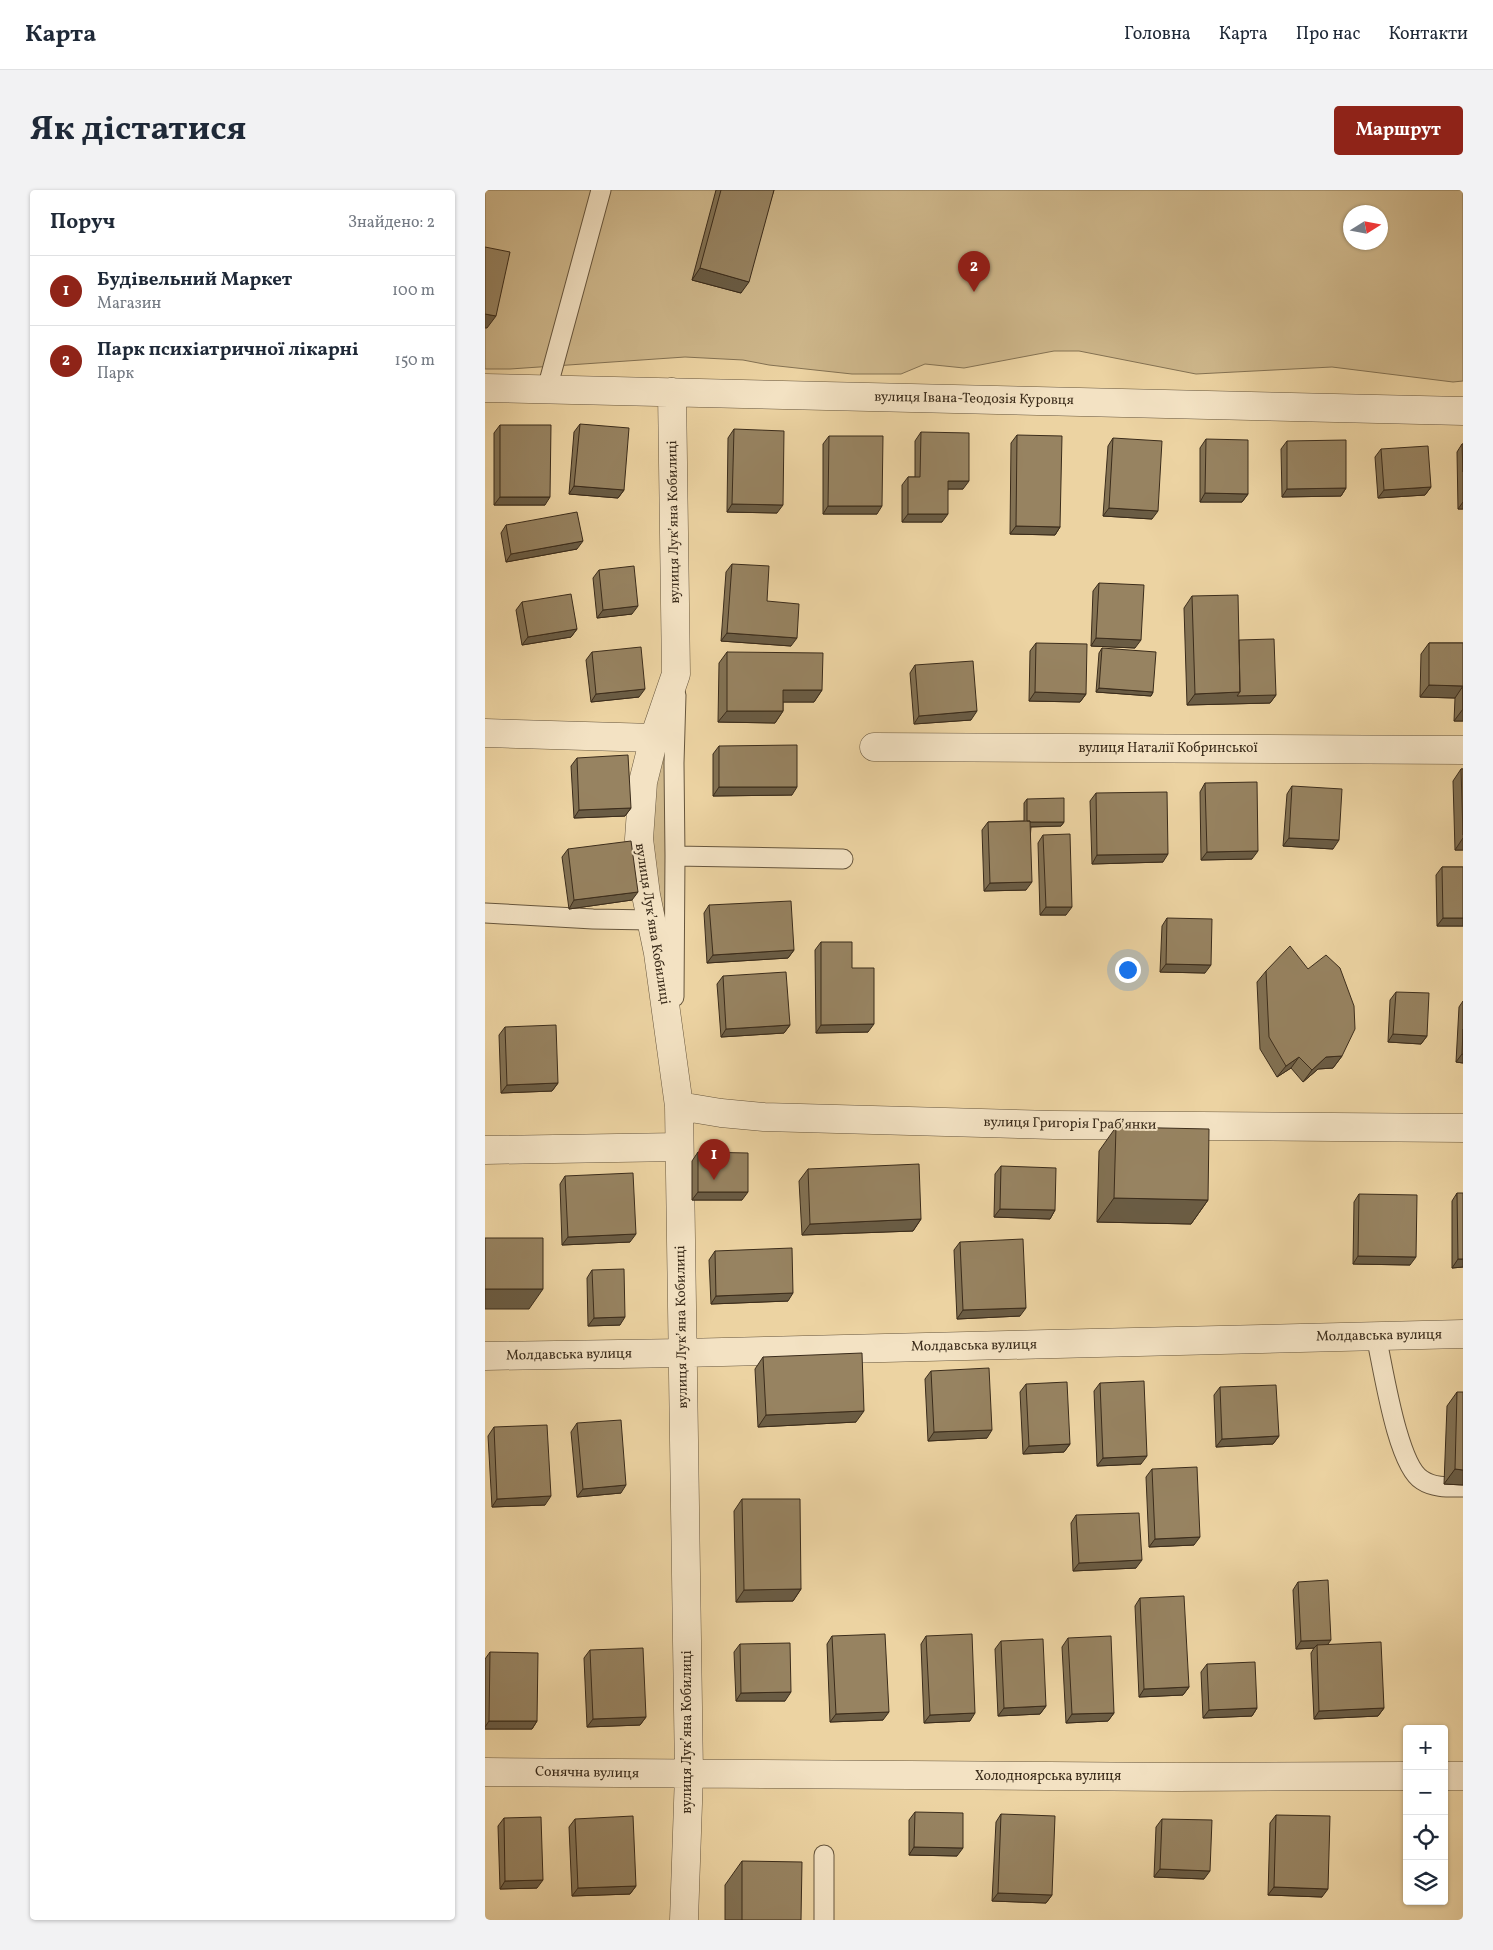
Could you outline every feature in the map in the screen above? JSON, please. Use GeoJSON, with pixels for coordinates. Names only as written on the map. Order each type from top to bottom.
{"type":"FeatureCollection","features":[{"type":"Feature","properties":{"kind":"street","name":"вулиця Івана-Теодозія Куровця"},"geometry":{"type":"LineString","coordinates":[[485,388],[1463,411]]}},
{"type":"Feature","properties":{"kind":"street","name":"вулиця Лукʼяна Кобилиці"},"geometry":{"type":"LineString","coordinates":[[672,392],[676,674],[653,738],[643,782],[639,839],[646,895],[658,953],[679,1106],[689,1774],[684,1920]]}},
{"type":"Feature","properties":{"kind":"street"},"geometry":{"type":"LineString","coordinates":[[485,733],[653,738]]}},
{"type":"Feature","properties":{"kind":"street","name":"вулиця Наталії Кобринської"},"geometry":{"type":"LineString","coordinates":[[874,747],[1463,750]]}},
{"type":"Feature","properties":{"kind":"street","name":"вулиця Григорія Грабʼянки"},"geometry":{"type":"LineString","coordinates":[[679,1106],[721,1113],[764,1117],[1054,1124],[1463,1128]]}},
{"type":"Feature","properties":{"kind":"street"},"geometry":{"type":"LineString","coordinates":[[485,1150],[679,1147]]}},
{"type":"Feature","properties":{"kind":"street","name":"Молдавська вулиця"},"geometry":{"type":"LineString","coordinates":[[485,1356],[1463,1334]]}},
{"type":"Feature","properties":{"kind":"street","name":"Сонячна вулиця"},"geometry":{"type":"LineString","coordinates":[[485,1772],[689,1774]]}},
{"type":"Feature","properties":{"kind":"street","name":"Холодноярська вулиця"},"geometry":{"type":"LineString","coordinates":[[689,1774],[1167,1777],[1403,1776]]}},
{"type":"Feature","properties":{"kind":"street"},"geometry":{"type":"LineString","coordinates":[[1448,1776],[1463,1776]]}},
{"type":"Feature","properties":{"kind":"lane"},"geometry":{"type":"LineString","coordinates":[[547,389],[601,190]]}},
{"type":"Feature","properties":{"kind":"lane"},"geometry":{"type":"LineString","coordinates":[[674,1071],[674,763],[676,674]]}},
{"type":"Feature","properties":{"kind":"lane"},"geometry":{"type":"LineString","coordinates":[[675,856],[843,859]]}},
{"type":"Feature","properties":{"kind":"lane"},"geometry":{"type":"LineString","coordinates":[[485,913],[651,920]]}},
{"type":"Feature","properties":{"kind":"lane"},"geometry":{"type":"LineString","coordinates":[[1376,1336],[1397,1433],[1409,1465],[1421,1480],[1437,1486],[1463,1488]]}},
{"type":"Feature","properties":{"kind":"lane"},"geometry":{"type":"LineString","coordinates":[[824,1855],[824,1920]]}},
{"type":"Feature","properties":{"kind":"shaded area"},"geometry":{"type":"Polygon","coordinates":[[[485,190],[1463,190],[1463,381],[1453,382],[1332,367],[1196,374],[1079,351],[1054,351],[964,368],[925,364],[901,374],[852,374],[769,365],[743,360],[685,357],[485,369],[485,190]]]}},
{"type":"Feature","properties":{"kind":"shaded area"},"geometry":{"type":"Polygon","coordinates":[[[665,737],[670,948],[657,894],[650,839],[652,800],[665,737]]]}},
{"type":"Feature","properties":{"kind":"building"},"geometry":{"type":"Polygon","coordinates":[[[721,190],[774,190],[749,282],[700,268],[721,190]]]}},
{"type":"Feature","properties":{"kind":"building"},"geometry":{"type":"Polygon","coordinates":[[[485,247],[510,252],[496,316],[485,314],[485,247]]]}},
{"type":"Feature","properties":{"kind":"building"},"geometry":{"type":"Polygon","coordinates":[[[580,424],[629,428],[624,490],[574,486],[580,424]]]}},
{"type":"Feature","properties":{"kind":"building"},"geometry":{"type":"Polygon","coordinates":[[[500,425],[551,425],[550,497],[500,497],[500,425]]]}},
{"type":"Feature","properties":{"kind":"building"},"geometry":{"type":"Polygon","coordinates":[[[734,429],[784,431],[783,505],[732,504],[734,429]]]}},
{"type":"Feature","properties":{"kind":"building"},"geometry":{"type":"Polygon","coordinates":[[[921,432],[969,433],[969,481],[948,481],[948,514],[908,514],[908,477],[920,477],[921,432]]]}},
{"type":"Feature","properties":{"kind":"building"},"geometry":{"type":"Polygon","coordinates":[[[1017,435],[1062,436],[1060,527],[1016,526],[1017,435]]]}},
{"type":"Feature","properties":{"kind":"building"},"geometry":{"type":"Polygon","coordinates":[[[829,436],[883,436],[882,506],[828,506],[829,436]]]}},
{"type":"Feature","properties":{"kind":"building"},"geometry":{"type":"Polygon","coordinates":[[[1113,438],[1162,441],[1158,511],[1109,508],[1113,438]]]}},
{"type":"Feature","properties":{"kind":"building"},"geometry":{"type":"Polygon","coordinates":[[[1206,439],[1248,440],[1248,494],[1205,493],[1206,439]]]}},
{"type":"Feature","properties":{"kind":"building"},"geometry":{"type":"Polygon","coordinates":[[[1346,440],[1346,488],[1287,489],[1287,441],[1346,440]]]}},
{"type":"Feature","properties":{"kind":"building"},"geometry":{"type":"Polygon","coordinates":[[[1428,446],[1431,487],[1384,490],[1381,449],[1428,446]]]}},
{"type":"Feature","properties":{"kind":"building"},"geometry":{"type":"Polygon","coordinates":[[[577,512],[583,541],[511,554],[506,525],[577,512]]]}},
{"type":"Feature","properties":{"kind":"building"},"geometry":{"type":"Polygon","coordinates":[[[732,564],[769,566],[767,601],[799,604],[797,638],[727,633],[732,564]]]}},
{"type":"Feature","properties":{"kind":"building"},"geometry":{"type":"Polygon","coordinates":[[[634,566],[638,606],[603,610],[599,570],[634,566]]]}},
{"type":"Feature","properties":{"kind":"building"},"geometry":{"type":"Polygon","coordinates":[[[1099,583],[1144,585],[1141,640],[1096,638],[1099,583]]]}},
{"type":"Feature","properties":{"kind":"building"},"geometry":{"type":"Polygon","coordinates":[[[571,594],[577,629],[528,637],[522,602],[571,594]]]}},
{"type":"Feature","properties":{"kind":"building"},"geometry":{"type":"Polygon","coordinates":[[[1238,595],[1240,692],[1195,694],[1192,596],[1238,595]]]}},
{"type":"Feature","properties":{"kind":"building"},"geometry":{"type":"Polygon","coordinates":[[[1274,639],[1276,695],[1237,696],[1240,692],[1239,640],[1274,639]]]}},
{"type":"Feature","properties":{"kind":"building"},"geometry":{"type":"Polygon","coordinates":[[[1036,643],[1087,644],[1086,694],[1035,692],[1036,643]]]}},
{"type":"Feature","properties":{"kind":"building"},"geometry":{"type":"Polygon","coordinates":[[[1429,643],[1463,643],[1463,686],[1429,685],[1429,643]]]}},
{"type":"Feature","properties":{"kind":"building"},"geometry":{"type":"Polygon","coordinates":[[[641,647],[645,689],[596,694],[592,652],[641,647]]]}},
{"type":"Feature","properties":{"kind":"building"},"geometry":{"type":"Polygon","coordinates":[[[1102,648],[1156,652],[1153,692],[1099,688],[1102,648]]]}},
{"type":"Feature","properties":{"kind":"building"},"geometry":{"type":"Polygon","coordinates":[[[727,652],[823,653],[822,690],[783,690],[783,711],[727,711],[727,652]]]}},
{"type":"Feature","properties":{"kind":"building"},"geometry":{"type":"Polygon","coordinates":[[[973,661],[977,711],[919,716],[915,665],[973,661]]]}},
{"type":"Feature","properties":{"kind":"building"},"geometry":{"type":"Polygon","coordinates":[[[797,745],[797,787],[719,787],[719,746],[797,745]]]}},
{"type":"Feature","properties":{"kind":"building"},"geometry":{"type":"Polygon","coordinates":[[[628,755],[631,808],[579,810],[577,758],[628,755]]]}},
{"type":"Feature","properties":{"kind":"building"},"geometry":{"type":"Polygon","coordinates":[[[1461,769],[1463,769],[1463,835],[1461,769]]]}},
{"type":"Feature","properties":{"kind":"building"},"geometry":{"type":"Polygon","coordinates":[[[1257,782],[1258,851],[1207,852],[1205,783],[1257,782]]]}},
{"type":"Feature","properties":{"kind":"building"},"geometry":{"type":"Polygon","coordinates":[[[1292,786],[1342,789],[1339,840],[1289,838],[1292,786]]]}},
{"type":"Feature","properties":{"kind":"building"},"geometry":{"type":"Polygon","coordinates":[[[1167,792],[1168,854],[1097,855],[1096,793],[1167,792]]]}},
{"type":"Feature","properties":{"kind":"building"},"geometry":{"type":"Polygon","coordinates":[[[1064,798],[1064,822],[1027,821],[1027,799],[1064,798]]]}},
{"type":"Feature","properties":{"kind":"building"},"geometry":{"type":"Polygon","coordinates":[[[1030,821],[1032,882],[990,883],[988,822],[1030,821]]]}},
{"type":"Feature","properties":{"kind":"building"},"geometry":{"type":"Polygon","coordinates":[[[1070,834],[1072,907],[1046,907],[1043,835],[1070,834]]]}},
{"type":"Feature","properties":{"kind":"building"},"geometry":{"type":"Polygon","coordinates":[[[631,841],[638,892],[574,900],[568,849],[631,841]]]}},
{"type":"Feature","properties":{"kind":"building"},"geometry":{"type":"Polygon","coordinates":[[[1442,867],[1463,867],[1463,918],[1443,918],[1442,867]]]}},
{"type":"Feature","properties":{"kind":"building"},"geometry":{"type":"Polygon","coordinates":[[[791,901],[794,950],[713,955],[709,905],[791,901]]]}},
{"type":"Feature","properties":{"kind":"building"},"geometry":{"type":"Polygon","coordinates":[[[1167,918],[1212,919],[1211,965],[1166,964],[1167,918]]]}},
{"type":"Feature","properties":{"kind":"building"},"geometry":{"type":"Polygon","coordinates":[[[821,942],[852,942],[852,968],[874,968],[874,1024],[821,1025],[821,942]]]}},
{"type":"Feature","properties":{"kind":"building"},"geometry":{"type":"Polygon","coordinates":[[[1290,946],[1308,969],[1326,955],[1340,968],[1354,1006],[1355,1029],[1342,1056],[1326,1057],[1312,1070],[1299,1057],[1286,1066],[1269,1037],[1266,971],[1290,946]]]}},
{"type":"Feature","properties":{"kind":"building"},"geometry":{"type":"Polygon","coordinates":[[[786,972],[790,1025],[726,1029],[723,976],[786,972]]]}},
{"type":"Feature","properties":{"kind":"building"},"geometry":{"type":"Polygon","coordinates":[[[1396,992],[1429,993],[1427,1036],[1393,1034],[1396,992]]]}},
{"type":"Feature","properties":{"kind":"building"},"geometry":{"type":"Polygon","coordinates":[[[556,1025],[558,1083],[507,1085],[505,1027],[556,1025]]]}},
{"type":"Feature","properties":{"kind":"building"},"geometry":{"type":"Polygon","coordinates":[[[1116,1127],[1209,1129],[1208,1200],[1114,1198],[1116,1127]]]}},
{"type":"Feature","properties":{"kind":"building"},"geometry":{"type":"Polygon","coordinates":[[[698,1152],[748,1153],[748,1192],[698,1192],[698,1152]]]}},
{"type":"Feature","properties":{"kind":"building"},"geometry":{"type":"Polygon","coordinates":[[[919,1164],[921,1219],[810,1224],[808,1169],[919,1164]]]}},
{"type":"Feature","properties":{"kind":"building"},"geometry":{"type":"Polygon","coordinates":[[[1001,1166],[1056,1168],[1055,1210],[1000,1209],[1001,1166]]]}},
{"type":"Feature","properties":{"kind":"building"},"geometry":{"type":"Polygon","coordinates":[[[633,1173],[636,1234],[568,1237],[565,1176],[633,1173]]]}},
{"type":"Feature","properties":{"kind":"building"},"geometry":{"type":"Polygon","coordinates":[[[1457,1193],[1463,1193],[1463,1259],[1458,1259],[1457,1193]]]}},
{"type":"Feature","properties":{"kind":"building"},"geometry":{"type":"Polygon","coordinates":[[[1359,1194],[1417,1195],[1416,1257],[1358,1256],[1359,1194]]]}},
{"type":"Feature","properties":{"kind":"building"},"geometry":{"type":"Polygon","coordinates":[[[485,1238],[543,1238],[543,1289],[485,1289],[485,1238]]]}},
{"type":"Feature","properties":{"kind":"building"},"geometry":{"type":"Polygon","coordinates":[[[1023,1239],[1026,1308],[963,1310],[960,1242],[1023,1239]]]}},
{"type":"Feature","properties":{"kind":"building"},"geometry":{"type":"Polygon","coordinates":[[[792,1248],[793,1293],[716,1296],[715,1251],[792,1248]]]}},
{"type":"Feature","properties":{"kind":"building"},"geometry":{"type":"Polygon","coordinates":[[[624,1269],[625,1317],[594,1318],[592,1270],[624,1269]]]}},
{"type":"Feature","properties":{"kind":"building"},"geometry":{"type":"Polygon","coordinates":[[[862,1353],[864,1411],[766,1415],[763,1357],[862,1353]]]}},
{"type":"Feature","properties":{"kind":"building"},"geometry":{"type":"Polygon","coordinates":[[[989,1368],[992,1430],[934,1432],[931,1371],[989,1368]]]}},
{"type":"Feature","properties":{"kind":"building"},"geometry":{"type":"Polygon","coordinates":[[[1144,1381],[1147,1456],[1103,1458],[1100,1383],[1144,1381]]]}},
{"type":"Feature","properties":{"kind":"building"},"geometry":{"type":"Polygon","coordinates":[[[1067,1382],[1070,1444],[1029,1446],[1026,1384],[1067,1382]]]}},
{"type":"Feature","properties":{"kind":"building"},"geometry":{"type":"Polygon","coordinates":[[[1276,1385],[1279,1436],[1222,1439],[1220,1387],[1276,1385]]]}},
{"type":"Feature","properties":{"kind":"building"},"geometry":{"type":"Polygon","coordinates":[[[1457,1392],[1463,1392],[1463,1470],[1455,1469],[1457,1392]]]}},
{"type":"Feature","properties":{"kind":"building"},"geometry":{"type":"Polygon","coordinates":[[[621,1420],[626,1485],[583,1489],[577,1423],[621,1420]]]}},
{"type":"Feature","properties":{"kind":"building"},"geometry":{"type":"Polygon","coordinates":[[[547,1425],[551,1496],[497,1499],[494,1427],[547,1425]]]}},
{"type":"Feature","properties":{"kind":"building"},"geometry":{"type":"Polygon","coordinates":[[[1197,1467],[1200,1537],[1155,1539],[1152,1469],[1197,1467]]]}},
{"type":"Feature","properties":{"kind":"building"},"geometry":{"type":"Polygon","coordinates":[[[742,1499],[800,1499],[801,1589],[744,1590],[742,1499]]]}},
{"type":"Feature","properties":{"kind":"building"},"geometry":{"type":"Polygon","coordinates":[[[1139,1513],[1142,1560],[1079,1563],[1076,1515],[1139,1513]]]}},
{"type":"Feature","properties":{"kind":"building"},"geometry":{"type":"Polygon","coordinates":[[[1328,1580],[1331,1640],[1301,1641],[1298,1582],[1328,1580]]]}},
{"type":"Feature","properties":{"kind":"building"},"geometry":{"type":"Polygon","coordinates":[[[1184,1596],[1189,1687],[1144,1689],[1140,1598],[1184,1596]]]}},
{"type":"Feature","properties":{"kind":"building"},"geometry":{"type":"Polygon","coordinates":[[[885,1634],[889,1712],[836,1714],[832,1636],[885,1634]]]}},
{"type":"Feature","properties":{"kind":"building"},"geometry":{"type":"Polygon","coordinates":[[[972,1634],[975,1713],[930,1715],[926,1636],[972,1634]]]}},
{"type":"Feature","properties":{"kind":"building"},"geometry":{"type":"Polygon","coordinates":[[[1111,1636],[1114,1713],[1072,1714],[1068,1638],[1111,1636]]]}},
{"type":"Feature","properties":{"kind":"building"},"geometry":{"type":"Polygon","coordinates":[[[1043,1639],[1046,1706],[1004,1708],[1001,1641],[1043,1639]]]}},
{"type":"Feature","properties":{"kind":"building"},"geometry":{"type":"Polygon","coordinates":[[[1381,1642],[1384,1708],[1319,1711],[1317,1645],[1381,1642]]]}},
{"type":"Feature","properties":{"kind":"building"},"geometry":{"type":"Polygon","coordinates":[[[790,1643],[791,1692],[741,1693],[740,1644],[790,1643]]]}},
{"type":"Feature","properties":{"kind":"building"},"geometry":{"type":"Polygon","coordinates":[[[643,1648],[646,1717],[593,1719],[590,1650],[643,1648]]]}},
{"type":"Feature","properties":{"kind":"building"},"geometry":{"type":"Polygon","coordinates":[[[490,1652],[538,1653],[537,1721],[489,1721],[490,1652]]]}},
{"type":"Feature","properties":{"kind":"building"},"geometry":{"type":"Polygon","coordinates":[[[1255,1662],[1257,1708],[1209,1710],[1207,1664],[1255,1662]]]}},
{"type":"Feature","properties":{"kind":"building"},"geometry":{"type":"Polygon","coordinates":[[[915,1812],[963,1813],[963,1848],[914,1847],[915,1812]]]}},
{"type":"Feature","properties":{"kind":"building"},"geometry":{"type":"Polygon","coordinates":[[[1001,1814],[1055,1816],[1052,1895],[998,1893],[1001,1814]]]}},
{"type":"Feature","properties":{"kind":"building"},"geometry":{"type":"Polygon","coordinates":[[[1276,1815],[1330,1816],[1328,1889],[1274,1887],[1276,1815]]]}},
{"type":"Feature","properties":{"kind":"building"},"geometry":{"type":"Polygon","coordinates":[[[633,1816],[636,1886],[578,1888],[575,1819],[633,1816]]]}},
{"type":"Feature","properties":{"kind":"building"},"geometry":{"type":"Polygon","coordinates":[[[541,1817],[543,1880],[505,1881],[504,1818],[541,1817]]]}},
{"type":"Feature","properties":{"kind":"building"},"geometry":{"type":"Polygon","coordinates":[[[1162,1819],[1212,1820],[1210,1871],[1160,1869],[1162,1819]]]}},
{"type":"Feature","properties":{"kind":"building"},"geometry":{"type":"Polygon","coordinates":[[[742,1861],[802,1862],[801,1920],[742,1920],[742,1861]]]}},
{"type":"Feature","properties":{"kind":"place","name":"Парк психіатричної лікарні"},"geometry":{"type":"Point","coordinates":[974,292]}},
{"type":"Feature","properties":{"kind":"place","name":"Будівельний Маркет"},"geometry":{"type":"Point","coordinates":[714,1180]}}]}
